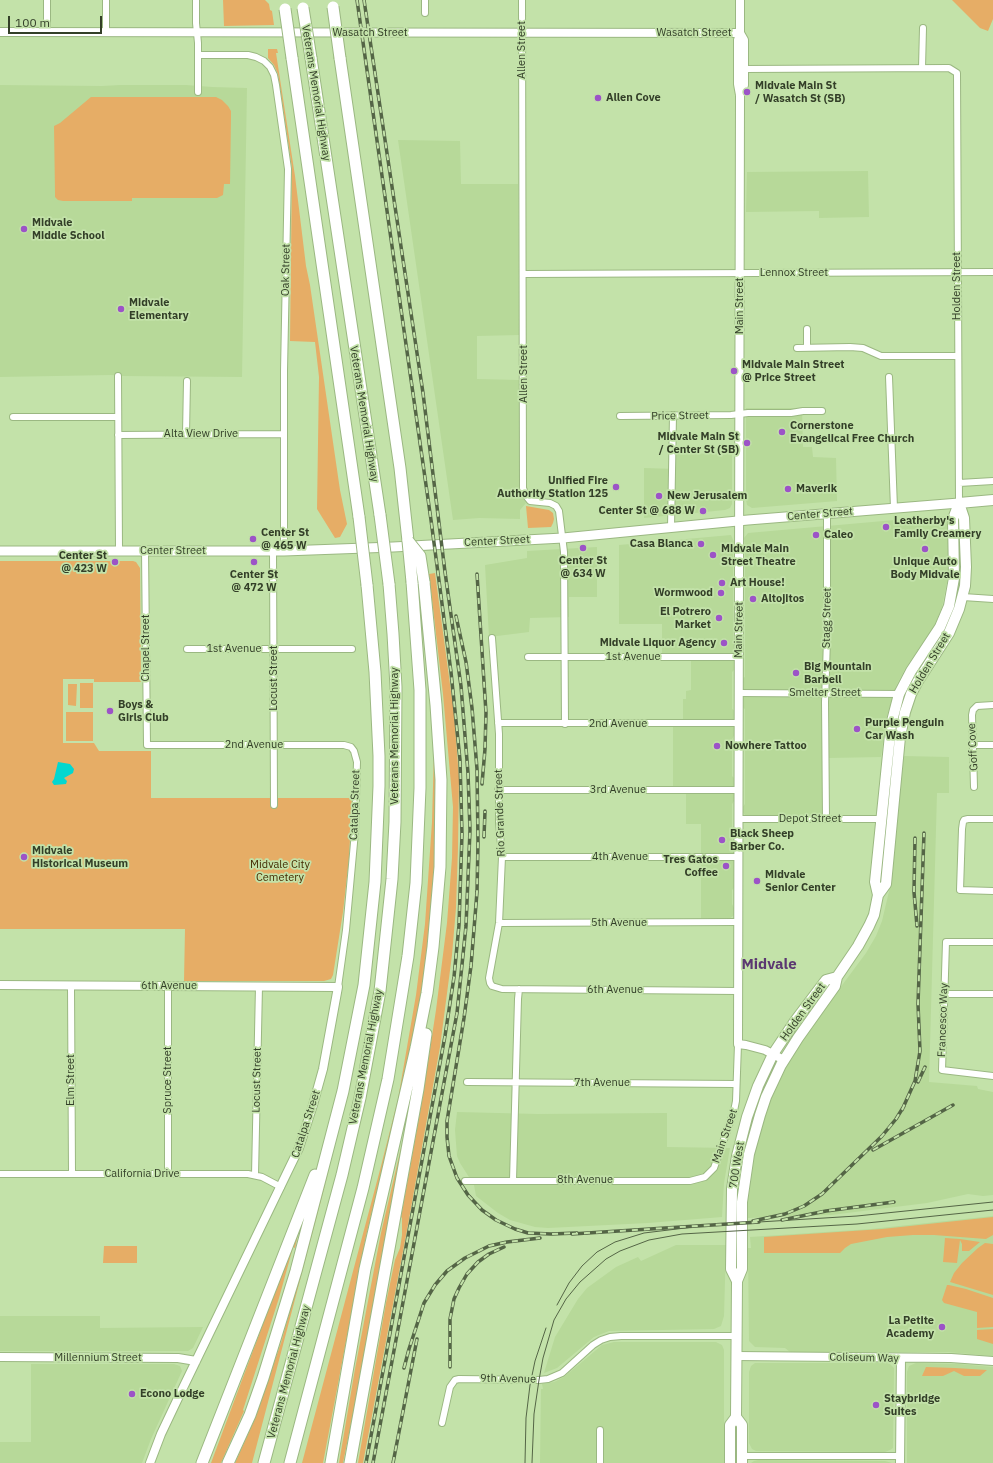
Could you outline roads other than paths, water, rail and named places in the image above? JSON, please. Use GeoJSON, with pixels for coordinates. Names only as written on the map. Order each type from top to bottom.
{"type":"FeatureCollection","features":[{"type":"Feature","properties":{"kind":"highway","name":"Veterans Memorial Highway"},"geometry":{"type":"LineString","coordinates":[[264,1463],[342,1175],[360,1098],[380,991],[391,887],[395,822],[396,687],[389,584],[380,515],[303,4]]}},
{"type":"Feature","properties":{"kind":"highway"},"geometry":{"type":"LineString","coordinates":[[290,1463],[363,1188],[388,1079],[408,956],[416,877],[420,780],[420,690],[412,582],[399,460],[332,4]]}},
{"type":"Feature","properties":{"kind":"highway"},"geometry":{"type":"LineString","coordinates":[[228,1463],[250,1415],[277,1334],[306,1237],[343,1091],[358,1020],[366,972],[373,917],[377,856],[379,756],[375,672],[367,585],[359,516],[284,5]]}},
{"type":"Feature","properties":{"kind":"highway"},"geometry":{"type":"LineString","coordinates":[[350,1463],[424,1050],[436,960],[442,817],[440,750],[424,582],[420,556],[408,541]]}},
{"type":"Feature","properties":{"kind":"highway"},"geometry":{"type":"LineString","coordinates":[[331,1463],[368,1256],[425,1006],[431,970],[439,890]]}},
{"type":"Feature","properties":{"kind":"highway"},"geometry":{"type":"LineString","coordinates":[[203,1463],[318,1167],[343,1091]]}},
{"type":"Feature","properties":{"kind":"main road","name":"Center Street"},"geometry":{"type":"LineString","coordinates":[[0,551],[284,551],[393,547],[563,538],[739,521],[993,500]]}},
{"type":"Feature","properties":{"kind":"main road","name":"Holden Street"},"geometry":{"type":"LineString","coordinates":[[878,895],[886,884],[900,737],[905,712],[911,694],[924,671],[950,633],[960,609],[963,597],[966,578],[964,518],[959,503]]}},
{"type":"Feature","properties":{"kind":"main road","name":"Holden Street"},"geometry":{"type":"LineString","coordinates":[[784,1060],[836,986],[837,977],[864,937],[874,915],[878,895],[875,882],[890,730],[899,694],[911,671],[940,627],[949,606],[954,578],[953,519],[959,503]]}},
{"type":"Feature","properties":{"kind":"main road","name":"Holden Street"},"geometry":{"type":"LineString","coordinates":[[773,1054],[795,1021],[826,980],[837,977]]}},
{"type":"Feature","properties":{"kind":"main road","name":"700 West"},"geometry":{"type":"LineString","coordinates":[[737,1281],[731,1269],[732,1201],[735,1167],[742,1132],[752,1102],[773,1054]]}},
{"type":"Feature","properties":{"kind":"main road","name":"700 West"},"geometry":{"type":"LineString","coordinates":[[742,1459],[742,1425],[736,1417],[736,1336],[737,1281],[742,1269],[742,1202],[744,1180],[749,1154],[764,1103],[784,1060]]}},
{"type":"Feature","properties":{"kind":"main road","name":"700 West"},"geometry":{"type":"LineString","coordinates":[[730,1463],[730,1425],[736,1417]]}},
{"type":"Feature","properties":{"kind":"street"},"geometry":{"type":"LineString","coordinates":[[47,0],[47,32]]}},
{"type":"Feature","properties":{"kind":"street"},"geometry":{"type":"LineString","coordinates":[[106,0],[106,32]]}},
{"type":"Feature","properties":{"kind":"street"},"geometry":{"type":"LineString","coordinates":[[196,0],[198,92]]}},
{"type":"Feature","properties":{"kind":"street"},"geometry":{"type":"LineString","coordinates":[[425,0],[425,13]]}},
{"type":"Feature","properties":{"kind":"street","name":"Allen Street"},"geometry":{"type":"LineString","coordinates":[[522,0],[524,491],[530,501],[550,503],[556,506],[559,511],[564,552],[566,724]]}},
{"type":"Feature","properties":{"kind":"street","name":"Main Street"},"geometry":{"type":"LineString","coordinates":[[704,1177],[714,1168],[734,1111],[736,1101],[738,1044],[740,95],[738,84],[738,40],[740,33],[740,0]]}},
{"type":"Feature","properties":{"kind":"street"},"geometry":{"type":"LineString","coordinates":[[744,69],[922,68],[923,28]]}},
{"type":"Feature","properties":{"kind":"street","name":"Wasatch Street"},"geometry":{"type":"LineString","coordinates":[[0,32],[740,33]]}},
{"type":"Feature","properties":{"kind":"street","name":"Main Street"},"geometry":{"type":"LineString","coordinates":[[740,33],[744,40],[744,85],[740,95]]}},
{"type":"Feature","properties":{"kind":"street","name":"Oak Street"},"geometry":{"type":"LineString","coordinates":[[198,55],[248,55],[256,57],[264,61],[270,67],[274,75],[288,169],[284,434],[284,551]]}},
{"type":"Feature","properties":{"kind":"street","name":"Holden Street"},"geometry":{"type":"LineString","coordinates":[[922,68],[949,68],[957,73],[958,83],[957,356],[959,503]]}},
{"type":"Feature","properties":{"kind":"street","name":"Lennox Street"},"geometry":{"type":"LineString","coordinates":[[523,274],[993,272]]}},
{"type":"Feature","properties":{"kind":"street"},"geometry":{"type":"LineString","coordinates":[[807,329],[808,347]]}},
{"type":"Feature","properties":{"kind":"street"},"geometry":{"type":"LineString","coordinates":[[797,348],[857,347],[864,348],[881,356],[957,356]]}},
{"type":"Feature","properties":{"kind":"street"},"geometry":{"type":"LineString","coordinates":[[118,376],[119,550]]}},
{"type":"Feature","properties":{"kind":"street"},"geometry":{"type":"LineString","coordinates":[[889,377],[894,508]]}},
{"type":"Feature","properties":{"kind":"street"},"geometry":{"type":"LineString","coordinates":[[186,381],[186,434]]}},
{"type":"Feature","properties":{"kind":"street","name":"Price Street"},"geometry":{"type":"LineString","coordinates":[[620,416],[731,415],[822,411]]}},
{"type":"Feature","properties":{"kind":"street"},"geometry":{"type":"LineString","coordinates":[[671,528],[673,415]]}},
{"type":"Feature","properties":{"kind":"street"},"geometry":{"type":"LineString","coordinates":[[14,417],[118,417]]}},
{"type":"Feature","properties":{"kind":"street","name":"Alta View Drive"},"geometry":{"type":"LineString","coordinates":[[118,435],[284,434]]}},
{"type":"Feature","properties":{"kind":"street"},"geometry":{"type":"LineString","coordinates":[[958,483],[993,481]]}},
{"type":"Feature","properties":{"kind":"street","name":"Stagg Street"},"geometry":{"type":"LineString","coordinates":[[826,819],[827,514]]}},
{"type":"Feature","properties":{"kind":"street","name":"Chapel Street"},"geometry":{"type":"LineString","coordinates":[[145,550],[147,745]]}},
{"type":"Feature","properties":{"kind":"street","name":"Locust Street"},"geometry":{"type":"LineString","coordinates":[[273,551],[274,805]]}},
{"type":"Feature","properties":{"kind":"street"},"geometry":{"type":"LineString","coordinates":[[963,597],[993,599]]}},
{"type":"Feature","properties":{"kind":"street","name":"Rio Grande Street"},"geometry":{"type":"LineString","coordinates":[[492,638],[498,723],[498,823],[502,857],[499,923],[489,978],[492,986]]}},
{"type":"Feature","properties":{"kind":"street","name":"1st Avenue"},"geometry":{"type":"LineString","coordinates":[[187,649],[352,649]]}},
{"type":"Feature","properties":{"kind":"street","name":"1st Avenue"},"geometry":{"type":"LineString","coordinates":[[528,657],[739,657]]}},
{"type":"Feature","properties":{"kind":"street","name":"Smelter Street"},"geometry":{"type":"LineString","coordinates":[[738,693],[911,694]]}},
{"type":"Feature","properties":{"kind":"street","name":"Goff Cove"},"geometry":{"type":"LineString","coordinates":[[974,787],[972,715],[975,708],[993,705]]}},
{"type":"Feature","properties":{"kind":"street","name":"2nd Avenue"},"geometry":{"type":"LineString","coordinates":[[498,723],[738,724]]}},
{"type":"Feature","properties":{"kind":"street","name":"2nd Avenue"},"geometry":{"type":"LineString","coordinates":[[147,745],[344,744],[351,747],[356,756]]}},
{"type":"Feature","properties":{"kind":"street"},"geometry":{"type":"LineString","coordinates":[[973,745],[993,745]]}},
{"type":"Feature","properties":{"kind":"street","name":"Catalpa Street"},"geometry":{"type":"LineString","coordinates":[[150,1463],[169,1416],[299,1148],[313,1105],[323,1069],[338,987],[346,930],[355,832],[356,756]]}},
{"type":"Feature","properties":{"kind":"street","name":"3rd Avenue"},"geometry":{"type":"LineString","coordinates":[[498,790],[738,790]]}},
{"type":"Feature","properties":{"kind":"street","name":"Depot Street"},"geometry":{"type":"LineString","coordinates":[[738,819],[881,819]]}},
{"type":"Feature","properties":{"kind":"street"},"geometry":{"type":"LineString","coordinates":[[993,819],[964,820],[962,829],[960,890],[993,891]]}},
{"type":"Feature","properties":{"kind":"street","name":"4th Avenue"},"geometry":{"type":"LineString","coordinates":[[502,857],[738,857]]}},
{"type":"Feature","properties":{"kind":"street","name":"5th Avenue"},"geometry":{"type":"LineString","coordinates":[[499,923],[738,922]]}},
{"type":"Feature","properties":{"kind":"street","name":"Francesco Way"},"geometry":{"type":"LineString","coordinates":[[993,942],[946,942],[942,1070],[993,1076]]}},
{"type":"Feature","properties":{"kind":"street","name":"6th Avenue"},"geometry":{"type":"LineString","coordinates":[[0,985],[338,987]]}},
{"type":"Feature","properties":{"kind":"street","name":"Elm Street"},"geometry":{"type":"LineString","coordinates":[[71,986],[72,1174]]}},
{"type":"Feature","properties":{"kind":"street","name":"Spruce Street"},"geometry":{"type":"LineString","coordinates":[[168,986],[168,1174]]}},
{"type":"Feature","properties":{"kind":"street","name":"Locust Street"},"geometry":{"type":"LineString","coordinates":[[256,1175],[259,986]]}},
{"type":"Feature","properties":{"kind":"street","name":"6th Avenue"},"geometry":{"type":"LineString","coordinates":[[492,986],[502,989],[738,991]]}},
{"type":"Feature","properties":{"kind":"street"},"geometry":{"type":"LineString","coordinates":[[513,1180],[519,989]]}},
{"type":"Feature","properties":{"kind":"street"},"geometry":{"type":"LineString","coordinates":[[944,994],[993,994]]}},
{"type":"Feature","properties":{"kind":"street"},"geometry":{"type":"LineString","coordinates":[[738,1044],[755,1047],[784,1060]]}},
{"type":"Feature","properties":{"kind":"street","name":"7th Avenue"},"geometry":{"type":"LineString","coordinates":[[467,1082],[736,1084]]}},
{"type":"Feature","properties":{"kind":"street","name":"California Drive"},"geometry":{"type":"LineString","coordinates":[[0,1174],[256,1175],[281,1187]]}},
{"type":"Feature","properties":{"kind":"street","name":"8th Avenue"},"geometry":{"type":"LineString","coordinates":[[464,1181],[690,1181],[704,1177]]}},
{"type":"Feature","properties":{"kind":"street","name":"9th Avenue"},"geometry":{"type":"LineString","coordinates":[[442,1423],[450,1387],[456,1380],[459,1379],[539,1380],[548,1378],[562,1373],[593,1345],[610,1337],[736,1336]]}},
{"type":"Feature","properties":{"kind":"street","name":"Coliseum Way"},"geometry":{"type":"LineString","coordinates":[[736,1356],[951,1358],[993,1361]]}},
{"type":"Feature","properties":{"kind":"street","name":"Millennium Street"},"geometry":{"type":"LineString","coordinates":[[0,1357],[178,1358],[196,1361]]}},
{"type":"Feature","properties":{"kind":"street"},"geometry":{"type":"LineString","coordinates":[[742,1459],[900,1460],[901,1358]]}},
{"type":"Feature","properties":{"kind":"street"},"geometry":{"type":"LineString","coordinates":[[600,1430],[600,1463]]}},
{"type":"Feature","properties":{"kind":"water"},"geometry":{"type":"Polygon","coordinates":[[[58,762],[70,764],[74,769],[73,773],[64,778],[67,781],[66,784],[54,785],[52,782],[58,762]]]}},
{"type":"Feature","properties":{"kind":"tram line"},"geometry":{"type":"LineString","coordinates":[[759,1222],[857,1216],[993,1202]]}},
{"type":"Feature","properties":{"kind":"tram line"},"geometry":{"type":"LineString","coordinates":[[532,1463],[534,1414],[539,1380],[543,1358],[554,1320],[566,1299],[580,1282],[606,1259],[620,1251],[649,1240],[682,1234],[857,1224],[993,1210]]}},
{"type":"Feature","properties":{"kind":"tram line"},"geometry":{"type":"LineString","coordinates":[[557,1305],[569,1283],[582,1266],[597,1252],[615,1242],[644,1233],[710,1225]]}},
{"type":"Feature","properties":{"kind":"tram line"},"geometry":{"type":"LineString","coordinates":[[525,1463],[526,1418],[530,1385],[535,1361],[546,1328]]}},
{"type":"Feature","properties":{"kind":"railway"},"geometry":{"type":"LineString","coordinates":[[357,0],[431,520],[451,672],[460,760],[462,834],[459,925],[454,977],[445,1036],[366,1463]]}},
{"type":"Feature","properties":{"kind":"railway"},"geometry":{"type":"LineString","coordinates":[[364,0],[423,393],[445,572],[461,686],[468,773],[470,830],[466,926],[457,1013],[373,1463]]}},
{"type":"Feature","properties":{"kind":"railway"},"geometry":{"type":"LineString","coordinates":[[477,574],[486,713],[482,784]]}},
{"type":"Feature","properties":{"kind":"railway"},"geometry":{"type":"LineString","coordinates":[[456,616],[466,662],[472,708],[477,769],[478,842],[477,892],[471,966],[447,1121],[449,1156],[457,1178],[468,1195],[482,1210],[496,1220],[528,1233],[577,1233]]}},
{"type":"Feature","properties":{"kind":"railway"},"geometry":{"type":"LineString","coordinates":[[484,837],[485,811]]}},
{"type":"Feature","properties":{"kind":"railway"},"geometry":{"type":"LineString","coordinates":[[902,1110],[915,1081],[920,1051],[918,1004],[924,833]]}},
{"type":"Feature","properties":{"kind":"railway"},"geometry":{"type":"LineString","coordinates":[[915,838],[914,892],[917,926]]}},
{"type":"Feature","properties":{"kind":"railway"},"geometry":{"type":"LineString","coordinates":[[918,1082],[925,1067]]}},
{"type":"Feature","properties":{"kind":"railway"},"geometry":{"type":"LineString","coordinates":[[873,1150],[953,1105]]}},
{"type":"Feature","properties":{"kind":"railway"},"geometry":{"type":"LineString","coordinates":[[753,1221],[785,1214],[804,1206],[822,1194],[882,1136],[896,1119],[904,1106]]}},
{"type":"Feature","properties":{"kind":"railway"},"geometry":{"type":"LineString","coordinates":[[782,1220],[826,1211],[894,1202]]}},
{"type":"Feature","properties":{"kind":"railway"},"geometry":{"type":"LineString","coordinates":[[572,1234],[759,1222]]}},
{"type":"Feature","properties":{"kind":"railway"},"geometry":{"type":"LineString","coordinates":[[404,1368],[424,1303],[435,1285],[447,1271],[465,1258],[489,1246],[540,1238]]}},
{"type":"Feature","properties":{"kind":"railway"},"geometry":{"type":"LineString","coordinates":[[450,1367],[450,1319],[454,1299],[467,1274],[478,1262],[489,1254],[504,1247]]}},
{"type":"Feature","properties":{"kind":"railway"},"geometry":{"type":"LineString","coordinates":[[393,1463],[417,1339]]}},
{"type":"Feature","properties":{"kind":"place","name":"Midvale Main St / Wasatch St (SB)"},"geometry":{"type":"Point","coordinates":[747,92]}},
{"type":"Feature","properties":{"kind":"place","name":"Allen Cove"},"geometry":{"type":"Point","coordinates":[598,98]}},
{"type":"Feature","properties":{"kind":"place","name":"Midvale Middle School"},"geometry":{"type":"Point","coordinates":[24,229]}},
{"type":"Feature","properties":{"kind":"place","name":"Midvale Elementary"},"geometry":{"type":"Point","coordinates":[121,309]}},
{"type":"Feature","properties":{"kind":"place","name":"Midvale Main Street @ Price Street"},"geometry":{"type":"Point","coordinates":[734,371]}},
{"type":"Feature","properties":{"kind":"place","name":"Cornerstone Evangelical Free Church"},"geometry":{"type":"Point","coordinates":[782,432]}},
{"type":"Feature","properties":{"kind":"place","name":"Midvale Main St / Center St (SB)"},"geometry":{"type":"Point","coordinates":[747,443]}},
{"type":"Feature","properties":{"kind":"place","name":"Unified Fire Authority Station 125"},"geometry":{"type":"Point","coordinates":[616,487]}},
{"type":"Feature","properties":{"kind":"place","name":"Maverik"},"geometry":{"type":"Point","coordinates":[788,489]}},
{"type":"Feature","properties":{"kind":"place","name":"New Jerusalem"},"geometry":{"type":"Point","coordinates":[659,496]}},
{"type":"Feature","properties":{"kind":"place","name":"Center St @ 688 W"},"geometry":{"type":"Point","coordinates":[703,511]}},
{"type":"Feature","properties":{"kind":"place","name":"Leatherby's Family Creamery"},"geometry":{"type":"Point","coordinates":[886,527]}},
{"type":"Feature","properties":{"kind":"place","name":"Caleo"},"geometry":{"type":"Point","coordinates":[816,535]}},
{"type":"Feature","properties":{"kind":"place","name":"Center St @ 465 W"},"geometry":{"type":"Point","coordinates":[253,539]}},
{"type":"Feature","properties":{"kind":"place","name":"Casa Blanca"},"geometry":{"type":"Point","coordinates":[701,544]}},
{"type":"Feature","properties":{"kind":"place","name":"Center St @ 634 W"},"geometry":{"type":"Point","coordinates":[583,548]}},
{"type":"Feature","properties":{"kind":"place","name":"Unique Auto Body Midvale"},"geometry":{"type":"Point","coordinates":[925,549]}},
{"type":"Feature","properties":{"kind":"place","name":"Midvale Main Street Theatre"},"geometry":{"type":"Point","coordinates":[713,555]}},
{"type":"Feature","properties":{"kind":"place","name":"Center St @ 423 W"},"geometry":{"type":"Point","coordinates":[115,562]}},
{"type":"Feature","properties":{"kind":"place","name":"Center St @ 472 W"},"geometry":{"type":"Point","coordinates":[254,562]}},
{"type":"Feature","properties":{"kind":"place","name":"Art House!"},"geometry":{"type":"Point","coordinates":[722,583]}},
{"type":"Feature","properties":{"kind":"place","name":"Wormwood"},"geometry":{"type":"Point","coordinates":[721,593]}},
{"type":"Feature","properties":{"kind":"place","name":"Altojitos"},"geometry":{"type":"Point","coordinates":[753,599]}},
{"type":"Feature","properties":{"kind":"place","name":"El Potrero Market"},"geometry":{"type":"Point","coordinates":[719,618]}},
{"type":"Feature","properties":{"kind":"place","name":"Midvale Liquor Agency"},"geometry":{"type":"Point","coordinates":[724,643]}},
{"type":"Feature","properties":{"kind":"place","name":"Big Mountain Barbell"},"geometry":{"type":"Point","coordinates":[796,673]}},
{"type":"Feature","properties":{"kind":"place","name":"Boys & Girls Club"},"geometry":{"type":"Point","coordinates":[110,711]}},
{"type":"Feature","properties":{"kind":"place","name":"Purple Penguin Car Wash"},"geometry":{"type":"Point","coordinates":[857,729]}},
{"type":"Feature","properties":{"kind":"place","name":"Nowhere Tattoo"},"geometry":{"type":"Point","coordinates":[717,746]}},
{"type":"Feature","properties":{"kind":"place","name":"Black Sheep Barber Co."},"geometry":{"type":"Point","coordinates":[722,840]}},
{"type":"Feature","properties":{"kind":"place","name":"Midvale Historical Museum"},"geometry":{"type":"Point","coordinates":[24,857]}},
{"type":"Feature","properties":{"kind":"place","name":"Tres Gatos Coffee"},"geometry":{"type":"Point","coordinates":[726,866]}},
{"type":"Feature","properties":{"kind":"place","name":"Midvale Senior Center"},"geometry":{"type":"Point","coordinates":[757,881]}},
{"type":"Feature","properties":{"kind":"place","name":"La Petite Academy"},"geometry":{"type":"Point","coordinates":[942,1327]}},
{"type":"Feature","properties":{"kind":"place","name":"Econo Lodge"},"geometry":{"type":"Point","coordinates":[132,1394]}},
{"type":"Feature","properties":{"kind":"place","name":"Staybridge Suites"},"geometry":{"type":"Point","coordinates":[876,1405]}},
{"type":"Feature","properties":{"kind":"district","name":"Midvale"},"geometry":{"type":"Point","coordinates":[769,965]}},
{"type":"Feature","properties":{"kind":"park label","name":"Midvale City Cemetery"},"geometry":{"type":"Point","coordinates":[280,871]}}]}
